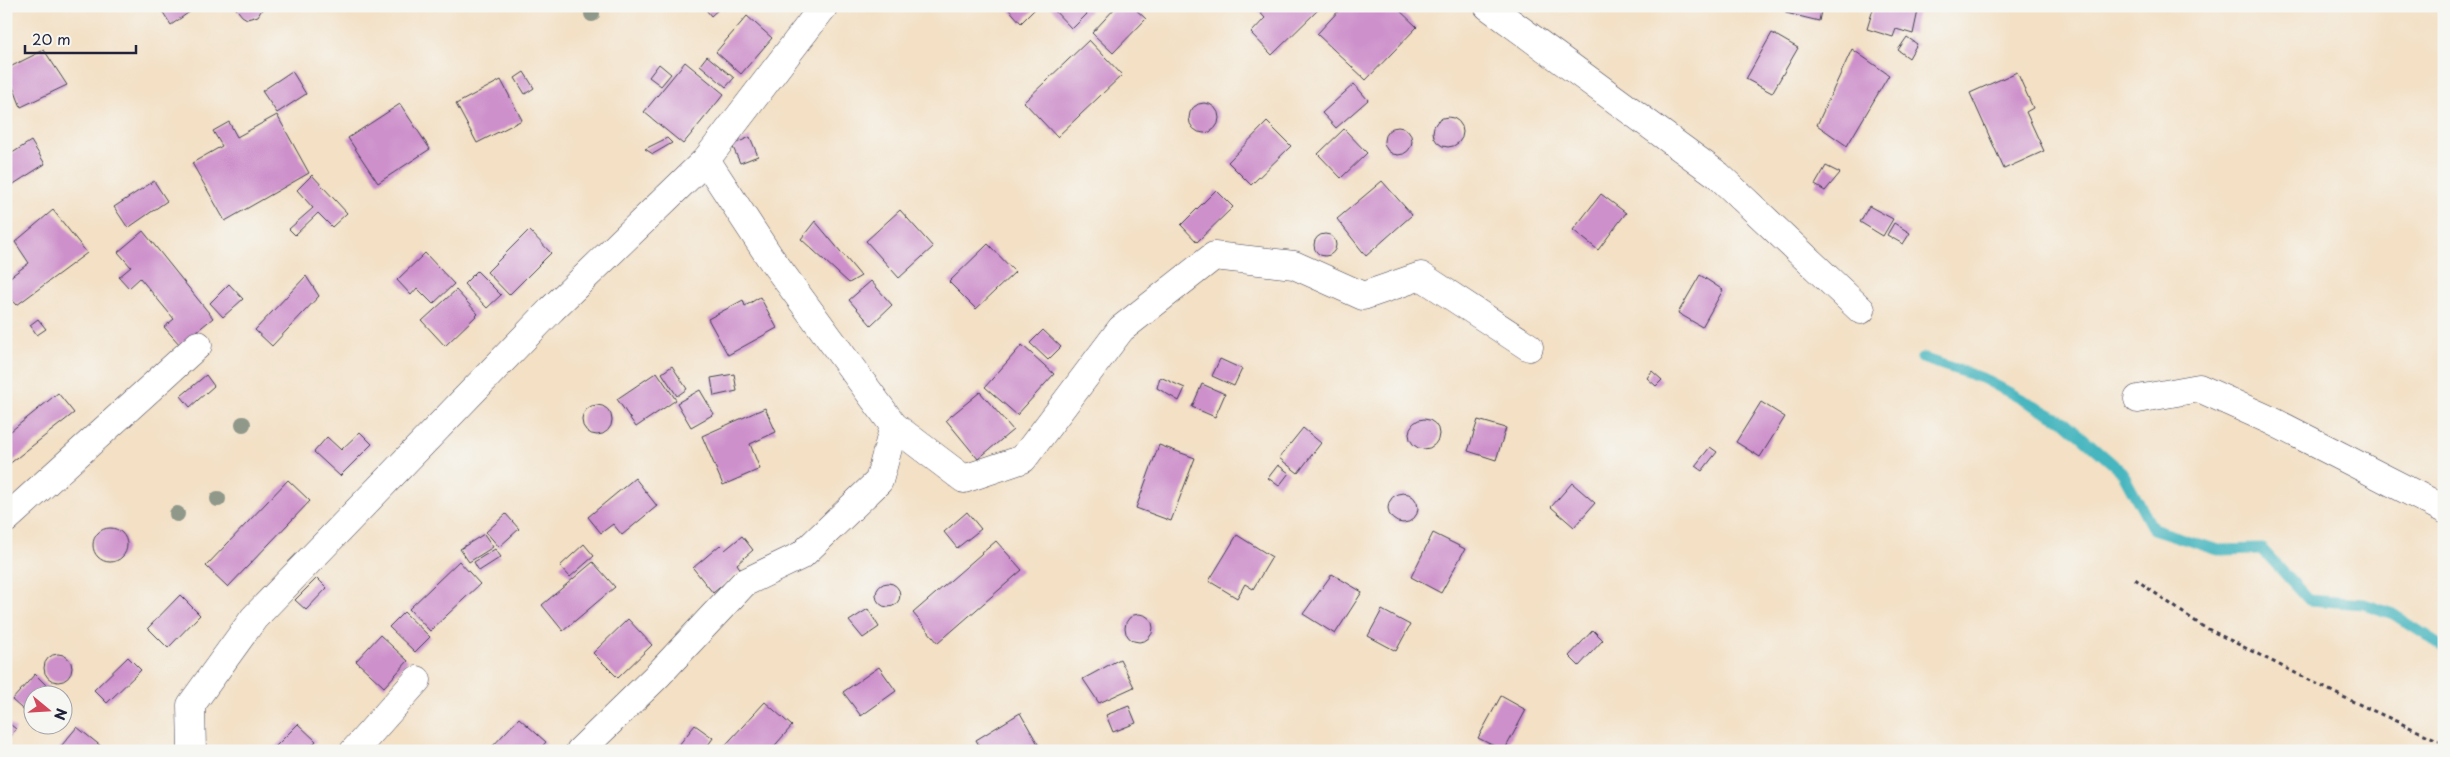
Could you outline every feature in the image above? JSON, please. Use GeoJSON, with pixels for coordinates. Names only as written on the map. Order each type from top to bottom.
{"type":"FeatureCollection","features":[{"type":"Feature","properties":{"kind":"street"},"geometry":{"type":"LineString","coordinates":[[192,751],[191,705],[254,618],[552,309],[706,160],[824,6]]}},
{"type":"Feature","properties":{"kind":"street"},"geometry":{"type":"LineString","coordinates":[[1488,6],[1718,175],[1861,310]]}},
{"type":"Feature","properties":{"kind":"street"},"geometry":{"type":"LineString","coordinates":[[706,160],[768,256],[894,426],[964,479],[1023,459],[1121,329],[1214,256],[1294,265],[1363,296],[1421,276],[1530,347]]}},
{"type":"Feature","properties":{"kind":"street"},"geometry":{"type":"LineString","coordinates":[[6,519],[198,345]]}},
{"type":"Feature","properties":{"kind":"street"},"geometry":{"type":"LineString","coordinates":[[2138,399],[2199,388],[2270,420],[2444,509]]}},
{"type":"Feature","properties":{"kind":"street"},"geometry":{"type":"LineString","coordinates":[[580,751],[658,675],[744,583],[802,555],[879,481],[894,426]]}},
{"type":"Feature","properties":{"kind":"street"},"geometry":{"type":"LineString","coordinates":[[354,751],[417,680]]}},
{"type":"Feature","properties":{"kind":"path"},"geometry":{"type":"LineString","coordinates":[[2135,579],[2202,626],[2341,696],[2444,743]]}},
{"type":"Feature","properties":{"kind":"building"},"geometry":{"type":"Polygon","coordinates":[[[159,6],[198,6],[171,25],[159,6]]]}},
{"type":"Feature","properties":{"kind":"building"},"geometry":{"type":"Polygon","coordinates":[[[234,6],[264,6],[258,16],[247,19],[234,6]]]}},
{"type":"Feature","properties":{"kind":"building"},"geometry":{"type":"Polygon","coordinates":[[[703,6],[722,6],[711,16],[703,6]]]}},
{"type":"Feature","properties":{"kind":"building"},"geometry":{"type":"Polygon","coordinates":[[[1006,6],[1038,6],[1021,23],[1006,6]]]}},
{"type":"Feature","properties":{"kind":"building"},"geometry":{"type":"Polygon","coordinates":[[[1050,6],[1086,6],[1090,11],[1072,29],[1050,6]]]}},
{"type":"Feature","properties":{"kind":"building"},"geometry":{"type":"Polygon","coordinates":[[[1117,6],[1132,6],[1146,19],[1113,53],[1092,33],[1117,6]]]}},
{"type":"Feature","properties":{"kind":"building"},"geometry":{"type":"Polygon","coordinates":[[[1254,6],[1322,6],[1272,55],[1251,33],[1265,18],[1254,6]]]}},
{"type":"Feature","properties":{"kind":"building"},"geometry":{"type":"Polygon","coordinates":[[[1343,6],[1395,6],[1417,27],[1366,80],[1317,34],[1343,6]]]}},
{"type":"Feature","properties":{"kind":"building"},"geometry":{"type":"Polygon","coordinates":[[[1788,6],[1822,6],[1819,21],[1786,13],[1788,6]]]}},
{"type":"Feature","properties":{"kind":"building"},"geometry":{"type":"Polygon","coordinates":[[[1874,6],[1919,6],[1913,34],[1896,29],[1893,37],[1867,29],[1874,6]]]}},
{"type":"Feature","properties":{"kind":"building"},"geometry":{"type":"Polygon","coordinates":[[[747,16],[772,38],[741,74],[716,52],[747,16]]]}},
{"type":"Feature","properties":{"kind":"building"},"geometry":{"type":"Polygon","coordinates":[[[1772,33],[1798,48],[1772,93],[1746,79],[1772,33]]]}},
{"type":"Feature","properties":{"kind":"building"},"geometry":{"type":"Polygon","coordinates":[[[1907,37],[1917,44],[1909,58],[1898,50],[1907,37]]]}},
{"type":"Feature","properties":{"kind":"building"},"geometry":{"type":"Polygon","coordinates":[[[1089,40],[1122,75],[1057,137],[1024,102],[1089,40]]]}},
{"type":"Feature","properties":{"kind":"building"},"geometry":{"type":"Polygon","coordinates":[[[1852,49],[1889,75],[1847,146],[1817,125],[1852,49]]]}},
{"type":"Feature","properties":{"kind":"building"},"geometry":{"type":"Polygon","coordinates":[[[44,50],[67,85],[21,107],[6,69],[44,50]]]}},
{"type":"Feature","properties":{"kind":"building"},"geometry":{"type":"Polygon","coordinates":[[[707,56],[734,78],[726,87],[700,65],[707,56]]]}},
{"type":"Feature","properties":{"kind":"building"},"geometry":{"type":"Polygon","coordinates":[[[685,62],[724,94],[683,144],[644,112],[685,62]]]}},
{"type":"Feature","properties":{"kind":"building"},"geometry":{"type":"Polygon","coordinates":[[[659,64],[671,74],[661,86],[649,77],[659,64]]]}},
{"type":"Feature","properties":{"kind":"building"},"geometry":{"type":"Polygon","coordinates":[[[292,71],[306,94],[277,113],[262,91],[292,71]]]}},
{"type":"Feature","properties":{"kind":"building"},"geometry":{"type":"Polygon","coordinates":[[[524,72],[534,88],[525,94],[515,78],[524,72]]]}},
{"type":"Feature","properties":{"kind":"building"},"geometry":{"type":"Polygon","coordinates":[[[2017,72],[2033,108],[2026,112],[2044,151],[2004,169],[1970,93],[2017,72]]]}},
{"type":"Feature","properties":{"kind":"building"},"geometry":{"type":"Polygon","coordinates":[[[501,80],[522,120],[477,143],[456,104],[501,80]]]}},
{"type":"Feature","properties":{"kind":"building"},"geometry":{"type":"Polygon","coordinates":[[[1354,84],[1368,100],[1336,128],[1322,113],[1354,84]]]}},
{"type":"Feature","properties":{"kind":"building"},"geometry":{"type":"Polygon","coordinates":[[[1204,103],[1210,104],[1218,112],[1218,124],[1210,132],[1204,133],[1198,132],[1190,124],[1189,118],[1190,112],[1198,104],[1204,103]]]}},
{"type":"Feature","properties":{"kind":"building"},"geometry":{"type":"Polygon","coordinates":[[[400,104],[430,149],[378,183],[348,138],[400,104]]]}},
{"type":"Feature","properties":{"kind":"building"},"geometry":{"type":"Polygon","coordinates":[[[277,115],[309,173],[225,221],[192,163],[222,146],[213,131],[229,122],[237,137],[277,115]]]}},
{"type":"Feature","properties":{"kind":"building"},"geometry":{"type":"Polygon","coordinates":[[[1448,117],[1459,121],[1463,132],[1459,143],[1448,147],[1437,143],[1433,132],[1437,121],[1448,117]]]}},
{"type":"Feature","properties":{"kind":"building"},"geometry":{"type":"Polygon","coordinates":[[[1267,122],[1291,146],[1251,185],[1228,162],[1267,122]]]}},
{"type":"Feature","properties":{"kind":"building"},"geometry":{"type":"Polygon","coordinates":[[[1398,127],[1408,131],[1412,141],[1408,151],[1398,155],[1388,151],[1384,141],[1388,131],[1398,127]]]}},
{"type":"Feature","properties":{"kind":"building"},"geometry":{"type":"Polygon","coordinates":[[[1344,129],[1367,153],[1341,178],[1318,154],[1344,129]]]}},
{"type":"Feature","properties":{"kind":"building"},"geometry":{"type":"Polygon","coordinates":[[[750,137],[758,156],[740,163],[732,145],[750,137]]]}},
{"type":"Feature","properties":{"kind":"building"},"geometry":{"type":"Polygon","coordinates":[[[667,138],[672,143],[653,154],[645,149],[667,138]]]}},
{"type":"Feature","properties":{"kind":"building"},"geometry":{"type":"Polygon","coordinates":[[[31,141],[45,164],[12,185],[6,176],[6,157],[31,141]]]}},
{"type":"Feature","properties":{"kind":"building"},"geometry":{"type":"Polygon","coordinates":[[[1826,166],[1840,173],[1825,191],[1815,185],[1826,166]]]}},
{"type":"Feature","properties":{"kind":"building"},"geometry":{"type":"Polygon","coordinates":[[[312,175],[347,213],[332,227],[318,213],[295,235],[289,229],[313,208],[297,190],[312,175]]]}},
{"type":"Feature","properties":{"kind":"building"},"geometry":{"type":"Polygon","coordinates":[[[154,181],[167,201],[128,228],[114,207],[154,181]]]}},
{"type":"Feature","properties":{"kind":"building"},"geometry":{"type":"Polygon","coordinates":[[[1382,181],[1412,215],[1366,256],[1337,219],[1382,181]]]}},
{"type":"Feature","properties":{"kind":"building"},"geometry":{"type":"Polygon","coordinates":[[[1216,190],[1233,207],[1197,242],[1181,225],[1216,190]]]}},
{"type":"Feature","properties":{"kind":"building"},"geometry":{"type":"Polygon","coordinates":[[[1601,194],[1626,213],[1598,250],[1573,230],[1601,194]]]}},
{"type":"Feature","properties":{"kind":"building"},"geometry":{"type":"Polygon","coordinates":[[[1869,206],[1893,219],[1883,236],[1860,222],[1869,206]]]}},
{"type":"Feature","properties":{"kind":"building"},"geometry":{"type":"Polygon","coordinates":[[[53,210],[87,253],[17,305],[6,293],[6,280],[29,263],[15,242],[53,210]]]}},
{"type":"Feature","properties":{"kind":"building"},"geometry":{"type":"Polygon","coordinates":[[[900,210],[933,247],[899,278],[866,241],[900,210]]]}},
{"type":"Feature","properties":{"kind":"building"},"geometry":{"type":"Polygon","coordinates":[[[815,221],[861,276],[849,283],[801,239],[815,221]]]}},
{"type":"Feature","properties":{"kind":"building"},"geometry":{"type":"Polygon","coordinates":[[[1894,223],[1910,233],[1903,244],[1887,235],[1894,223]]]}},
{"type":"Feature","properties":{"kind":"building"},"geometry":{"type":"Polygon","coordinates":[[[529,230],[551,253],[509,295],[487,272],[529,230]]]}},
{"type":"Feature","properties":{"kind":"building"},"geometry":{"type":"Polygon","coordinates":[[[143,231],[213,318],[180,345],[164,327],[174,319],[140,278],[129,288],[119,277],[131,267],[118,252],[143,231]]]}},
{"type":"Feature","properties":{"kind":"building"},"geometry":{"type":"Polygon","coordinates":[[[1325,234],[1333,237],[1336,245],[1333,253],[1325,256],[1317,253],[1314,245],[1317,237],[1325,234]]]}},
{"type":"Feature","properties":{"kind":"building"},"geometry":{"type":"Polygon","coordinates":[[[988,244],[1015,272],[976,309],[949,282],[988,244]]]}},
{"type":"Feature","properties":{"kind":"building"},"geometry":{"type":"Polygon","coordinates":[[[425,253],[454,284],[433,304],[417,288],[411,295],[397,280],[425,253]]]}},
{"type":"Feature","properties":{"kind":"building"},"geometry":{"type":"Polygon","coordinates":[[[477,271],[501,295],[487,308],[464,284],[477,271]]]}},
{"type":"Feature","properties":{"kind":"building"},"geometry":{"type":"Polygon","coordinates":[[[1700,275],[1723,290],[1702,327],[1678,313],[1700,275]]]}},
{"type":"Feature","properties":{"kind":"building"},"geometry":{"type":"Polygon","coordinates":[[[306,276],[319,296],[272,346],[255,330],[306,276]]]}},
{"type":"Feature","properties":{"kind":"building"},"geometry":{"type":"Polygon","coordinates":[[[871,281],[892,305],[871,325],[849,300],[871,281]]]}},
{"type":"Feature","properties":{"kind":"building"},"geometry":{"type":"Polygon","coordinates":[[[229,284],[243,299],[223,317],[210,303],[229,284]]]}},
{"type":"Feature","properties":{"kind":"building"},"geometry":{"type":"Polygon","coordinates":[[[456,290],[478,314],[445,346],[422,321],[456,290]]]}},
{"type":"Feature","properties":{"kind":"building"},"geometry":{"type":"Polygon","coordinates":[[[760,297],[777,328],[728,355],[708,319],[743,300],[745,306],[760,297]]]}},
{"type":"Feature","properties":{"kind":"building"},"geometry":{"type":"Polygon","coordinates":[[[38,319],[46,329],[37,335],[30,325],[38,319]]]}},
{"type":"Feature","properties":{"kind":"building"},"geometry":{"type":"Polygon","coordinates":[[[1043,330],[1061,347],[1048,360],[1030,343],[1043,330]]]}},
{"type":"Feature","properties":{"kind":"building"},"geometry":{"type":"Polygon","coordinates":[[[1022,345],[1054,374],[1017,415],[985,387],[1022,345]]]}},
{"type":"Feature","properties":{"kind":"building"},"geometry":{"type":"Polygon","coordinates":[[[1220,359],[1242,369],[1234,386],[1212,376],[1220,359]]]}},
{"type":"Feature","properties":{"kind":"building"},"geometry":{"type":"Polygon","coordinates":[[[672,366],[687,389],[677,396],[662,373],[672,366]]]}},
{"type":"Feature","properties":{"kind":"building"},"geometry":{"type":"Polygon","coordinates":[[[1652,371],[1662,380],[1656,386],[1647,378],[1652,371]]]}},
{"type":"Feature","properties":{"kind":"building"},"geometry":{"type":"Polygon","coordinates":[[[657,372],[676,400],[636,427],[617,399],[657,372]]]}},
{"type":"Feature","properties":{"kind":"building"},"geometry":{"type":"Polygon","coordinates":[[[734,374],[737,391],[714,396],[711,378],[734,374]]]}},
{"type":"Feature","properties":{"kind":"building"},"geometry":{"type":"Polygon","coordinates":[[[206,375],[214,386],[190,407],[181,396],[206,375]]]}},
{"type":"Feature","properties":{"kind":"building"},"geometry":{"type":"Polygon","coordinates":[[[1160,377],[1185,388],[1179,401],[1157,388],[1160,377]]]}},
{"type":"Feature","properties":{"kind":"building"},"geometry":{"type":"Polygon","coordinates":[[[1202,384],[1225,394],[1215,417],[1192,407],[1202,384]]]}},
{"type":"Feature","properties":{"kind":"building"},"geometry":{"type":"Polygon","coordinates":[[[700,390],[714,414],[691,427],[677,403],[700,390]]]}},
{"type":"Feature","properties":{"kind":"building"},"geometry":{"type":"Polygon","coordinates":[[[980,392],[1013,430],[978,459],[946,420],[980,392]]]}},
{"type":"Feature","properties":{"kind":"building"},"geometry":{"type":"Polygon","coordinates":[[[58,393],[74,413],[8,465],[6,462],[6,435],[58,393]]]}},
{"type":"Feature","properties":{"kind":"building"},"geometry":{"type":"Polygon","coordinates":[[[1761,402],[1785,417],[1760,457],[1736,442],[1761,402]]]}},
{"type":"Feature","properties":{"kind":"building"},"geometry":{"type":"Polygon","coordinates":[[[597,405],[607,410],[612,420],[607,430],[597,435],[587,430],[582,420],[587,410],[597,405]]]}},
{"type":"Feature","properties":{"kind":"building"},"geometry":{"type":"Polygon","coordinates":[[[765,408],[776,432],[750,444],[760,469],[723,485],[702,436],[765,408]]]}},
{"type":"Feature","properties":{"kind":"building"},"geometry":{"type":"Polygon","coordinates":[[[1424,419],[1430,420],[1438,428],[1438,440],[1430,448],[1424,449],[1418,448],[1410,440],[1409,434],[1410,428],[1418,420],[1424,419]]]}},
{"type":"Feature","properties":{"kind":"building"},"geometry":{"type":"Polygon","coordinates":[[[1478,420],[1506,428],[1496,460],[1468,451],[1478,420]]]}},
{"type":"Feature","properties":{"kind":"building"},"geometry":{"type":"Polygon","coordinates":[[[1303,428],[1321,443],[1298,473],[1279,458],[1303,428]]]}},
{"type":"Feature","properties":{"kind":"building"},"geometry":{"type":"Polygon","coordinates":[[[360,432],[372,444],[340,476],[314,452],[327,437],[341,450],[360,432]]]}},
{"type":"Feature","properties":{"kind":"building"},"geometry":{"type":"Polygon","coordinates":[[[1159,445],[1195,458],[1171,521],[1136,508],[1159,445]]]}},
{"type":"Feature","properties":{"kind":"building"},"geometry":{"type":"Polygon","coordinates":[[[1710,447],[1717,452],[1702,471],[1695,466],[1710,447]]]}},
{"type":"Feature","properties":{"kind":"building"},"geometry":{"type":"Polygon","coordinates":[[[1278,465],[1289,473],[1279,486],[1268,478],[1278,465]]]}},
{"type":"Feature","properties":{"kind":"building"},"geometry":{"type":"Polygon","coordinates":[[[635,478],[657,506],[622,535],[613,524],[601,533],[588,517],[635,478]]]}},
{"type":"Feature","properties":{"kind":"building"},"geometry":{"type":"Polygon","coordinates":[[[288,480],[310,501],[228,587],[206,566],[288,480]]]}},
{"type":"Feature","properties":{"kind":"building"},"geometry":{"type":"Polygon","coordinates":[[[1572,483],[1595,503],[1574,527],[1551,507],[1572,483]]]}},
{"type":"Feature","properties":{"kind":"building"},"geometry":{"type":"Polygon","coordinates":[[[1403,493],[1409,494],[1417,502],[1417,514],[1409,522],[1403,523],[1397,522],[1389,514],[1388,508],[1389,502],[1397,494],[1403,493]]]}},
{"type":"Feature","properties":{"kind":"building"},"geometry":{"type":"Polygon","coordinates":[[[967,512],[981,529],[957,548],[944,532],[967,512]]]}},
{"type":"Feature","properties":{"kind":"building"},"geometry":{"type":"Polygon","coordinates":[[[506,514],[519,529],[499,547],[486,532],[506,514]]]}},
{"type":"Feature","properties":{"kind":"building"},"geometry":{"type":"Polygon","coordinates":[[[110,528],[117,529],[122,533],[126,538],[126,552],[122,557],[117,561],[110,562],[103,561],[98,557],[94,552],[93,545],[94,538],[98,533],[103,529],[110,528]]]}},
{"type":"Feature","properties":{"kind":"building"},"geometry":{"type":"Polygon","coordinates":[[[1433,533],[1465,549],[1441,593],[1411,577],[1433,533]]]}},
{"type":"Feature","properties":{"kind":"building"},"geometry":{"type":"Polygon","coordinates":[[[484,534],[493,547],[469,562],[460,549],[484,534]]]}},
{"type":"Feature","properties":{"kind":"building"},"geometry":{"type":"Polygon","coordinates":[[[1237,535],[1272,557],[1253,589],[1245,584],[1237,598],[1209,581],[1237,535]]]}},
{"type":"Feature","properties":{"kind":"building"},"geometry":{"type":"Polygon","coordinates":[[[742,536],[753,550],[737,564],[741,570],[713,593],[693,568],[720,545],[725,550],[742,536]]]}},
{"type":"Feature","properties":{"kind":"building"},"geometry":{"type":"Polygon","coordinates":[[[996,541],[1022,570],[938,643],[913,613],[996,541]]]}},
{"type":"Feature","properties":{"kind":"building"},"geometry":{"type":"Polygon","coordinates":[[[584,544],[594,556],[570,577],[560,566],[584,544]]]}},
{"type":"Feature","properties":{"kind":"building"},"geometry":{"type":"Polygon","coordinates":[[[495,549],[501,557],[479,571],[474,562],[495,549]]]}},
{"type":"Feature","properties":{"kind":"building"},"geometry":{"type":"Polygon","coordinates":[[[459,561],[480,584],[430,631],[409,609],[459,561]]]}},
{"type":"Feature","properties":{"kind":"building"},"geometry":{"type":"Polygon","coordinates":[[[593,562],[615,587],[563,631],[542,605],[593,562]]]}},
{"type":"Feature","properties":{"kind":"building"},"geometry":{"type":"Polygon","coordinates":[[[1332,574],[1362,592],[1335,634],[1303,614],[1332,574]]]}},
{"type":"Feature","properties":{"kind":"building"},"geometry":{"type":"Polygon","coordinates":[[[317,578],[327,588],[306,610],[295,600],[317,578]]]}},
{"type":"Feature","properties":{"kind":"building"},"geometry":{"type":"Polygon","coordinates":[[[888,583],[893,584],[899,590],[899,600],[893,606],[888,607],[883,606],[877,600],[876,595],[877,590],[883,584],[888,583]]]}},
{"type":"Feature","properties":{"kind":"building"},"geometry":{"type":"Polygon","coordinates":[[[180,595],[200,615],[168,648],[148,628],[180,595]]]}},
{"type":"Feature","properties":{"kind":"building"},"geometry":{"type":"Polygon","coordinates":[[[868,609],[879,627],[863,638],[849,621],[868,609]]]}},
{"type":"Feature","properties":{"kind":"building"},"geometry":{"type":"Polygon","coordinates":[[[1382,610],[1410,625],[1396,651],[1368,636],[1382,610]]]}},
{"type":"Feature","properties":{"kind":"building"},"geometry":{"type":"Polygon","coordinates":[[[404,612],[430,637],[415,652],[389,627],[404,612]]]}},
{"type":"Feature","properties":{"kind":"building"},"geometry":{"type":"Polygon","coordinates":[[[1139,614],[1149,618],[1153,628],[1149,638],[1139,642],[1129,638],[1125,628],[1129,618],[1139,614]]]}},
{"type":"Feature","properties":{"kind":"building"},"geometry":{"type":"Polygon","coordinates":[[[628,619],[652,645],[618,678],[593,653],[628,619]]]}},
{"type":"Feature","properties":{"kind":"building"},"geometry":{"type":"Polygon","coordinates":[[[1593,630],[1603,640],[1579,666],[1569,656],[1593,630]]]}},
{"type":"Feature","properties":{"kind":"building"},"geometry":{"type":"Polygon","coordinates":[[[380,635],[408,661],[384,687],[356,661],[380,635]]]}},
{"type":"Feature","properties":{"kind":"building"},"geometry":{"type":"Polygon","coordinates":[[[58,654],[68,658],[72,668],[68,678],[58,682],[48,678],[44,668],[48,658],[58,654]]]}},
{"type":"Feature","properties":{"kind":"building"},"geometry":{"type":"Polygon","coordinates":[[[128,657],[141,670],[107,703],[94,690],[128,657]]]}},
{"type":"Feature","properties":{"kind":"building"},"geometry":{"type":"Polygon","coordinates":[[[1120,659],[1134,687],[1099,703],[1083,679],[1120,659]]]}},
{"type":"Feature","properties":{"kind":"building"},"geometry":{"type":"Polygon","coordinates":[[[879,667],[896,691],[861,716],[843,692],[879,667]]]}},
{"type":"Feature","properties":{"kind":"building"},"geometry":{"type":"Polygon","coordinates":[[[35,674],[45,684],[26,684],[35,674]]]}},
{"type":"Feature","properties":{"kind":"building"},"geometry":{"type":"Polygon","coordinates":[[[22,689],[22,709],[12,700],[22,689]]]}},
{"type":"Feature","properties":{"kind":"building"},"geometry":{"type":"Polygon","coordinates":[[[1501,696],[1526,710],[1504,751],[1478,738],[1501,696]]]}},
{"type":"Feature","properties":{"kind":"building"},"geometry":{"type":"Polygon","coordinates":[[[765,702],[792,726],[770,751],[720,751],[765,702]]]}},
{"type":"Feature","properties":{"kind":"building"},"geometry":{"type":"Polygon","coordinates":[[[1129,706],[1136,723],[1113,732],[1106,715],[1129,706]]]}},
{"type":"Feature","properties":{"kind":"building"},"geometry":{"type":"Polygon","coordinates":[[[1020,713],[1042,751],[982,751],[976,740],[1020,713]]]}},
{"type":"Feature","properties":{"kind":"building"},"geometry":{"type":"Polygon","coordinates":[[[519,718],[546,742],[538,751],[493,751],[491,748],[519,718]]]}},
{"type":"Feature","properties":{"kind":"building"},"geometry":{"type":"Polygon","coordinates":[[[6,721],[16,729],[6,742],[6,721]]]}},
{"type":"Feature","properties":{"kind":"building"},"geometry":{"type":"Polygon","coordinates":[[[298,724],[316,741],[307,751],[271,751],[298,724]]]}},
{"type":"Feature","properties":{"kind":"building"},"geometry":{"type":"Polygon","coordinates":[[[695,725],[713,738],[704,751],[674,751],[695,725]]]}},
{"type":"Feature","properties":{"kind":"building"},"geometry":{"type":"Polygon","coordinates":[[[77,727],[107,751],[57,751],[77,727]]]}},
{"type":"Feature","properties":{"kind":"waterway"},"geometry":{"type":"LineString","coordinates":[[1922,358],[1982,378],[2065,422],[2122,472],[2153,529],[2218,550],[2262,549],[2309,600],[2364,604],[2393,614],[2444,647]]}}]}
